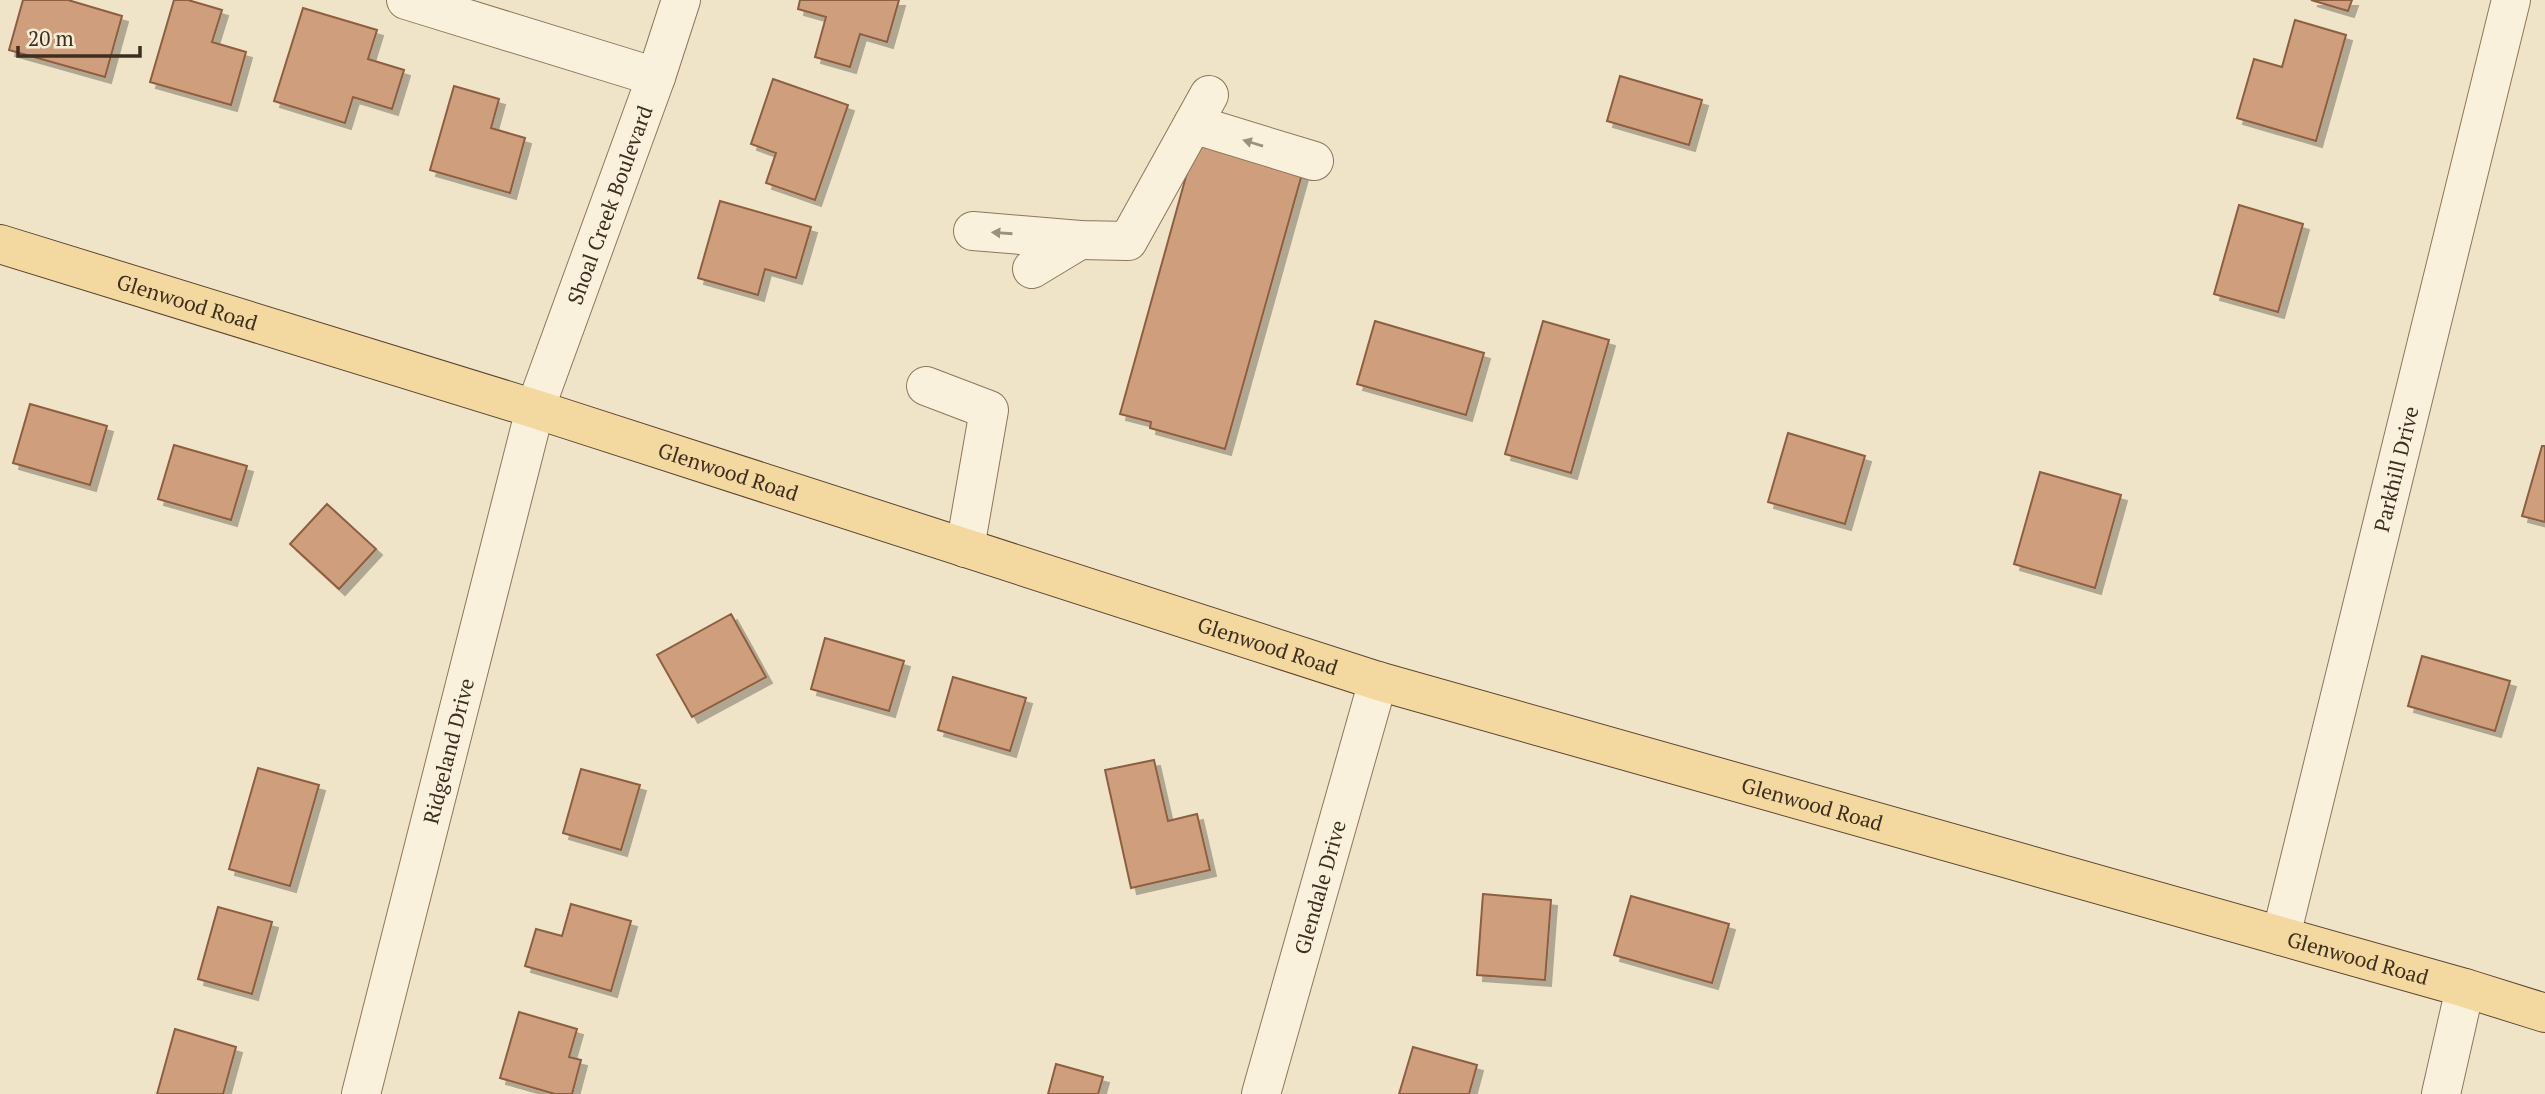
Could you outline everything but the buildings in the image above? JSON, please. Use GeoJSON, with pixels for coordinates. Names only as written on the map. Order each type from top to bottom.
{"type":"FeatureCollection","features":[{"type":"Feature","properties":{"kind":"main road","name":"Glenwood Road"},"geometry":{"type":"LineString","coordinates":[[0,244],[535,409],[1378,681],[2465,988],[2545,1013]]}},
{"type":"Feature","properties":{"kind":"street"},"geometry":{"type":"LineString","coordinates":[[406,0],[656,77]]}},
{"type":"Feature","properties":{"kind":"street","name":"Shoal Creek Boulevard"},"geometry":{"type":"LineString","coordinates":[[535,409],[656,77],[681,0]]}},
{"type":"Feature","properties":{"kind":"street","name":"Parkhill Drive"},"geometry":{"type":"LineString","coordinates":[[2281,936],[2511,0]]}},
{"type":"Feature","properties":{"kind":"street"},"geometry":{"type":"LineString","coordinates":[[973,232],[1128,241],[1200,109],[1314,161]]}},
{"type":"Feature","properties":{"kind":"street"},"geometry":{"type":"LineString","coordinates":[[1032,269],[1080,240]]}},
{"type":"Feature","properties":{"kind":"street"},"geometry":{"type":"LineString","coordinates":[[926,386],[989,411],[965,548]]}},
{"type":"Feature","properties":{"kind":"street","name":"Ridgeland Drive"},"geometry":{"type":"LineString","coordinates":[[361,1094],[535,409]]}},
{"type":"Feature","properties":{"kind":"street","name":"Glendale Drive"},"geometry":{"type":"LineString","coordinates":[[1261,1094],[1378,681]]}},
{"type":"Feature","properties":{"kind":"street"},"geometry":{"type":"LineString","coordinates":[[2441,1094],[2465,988]]}}]}
